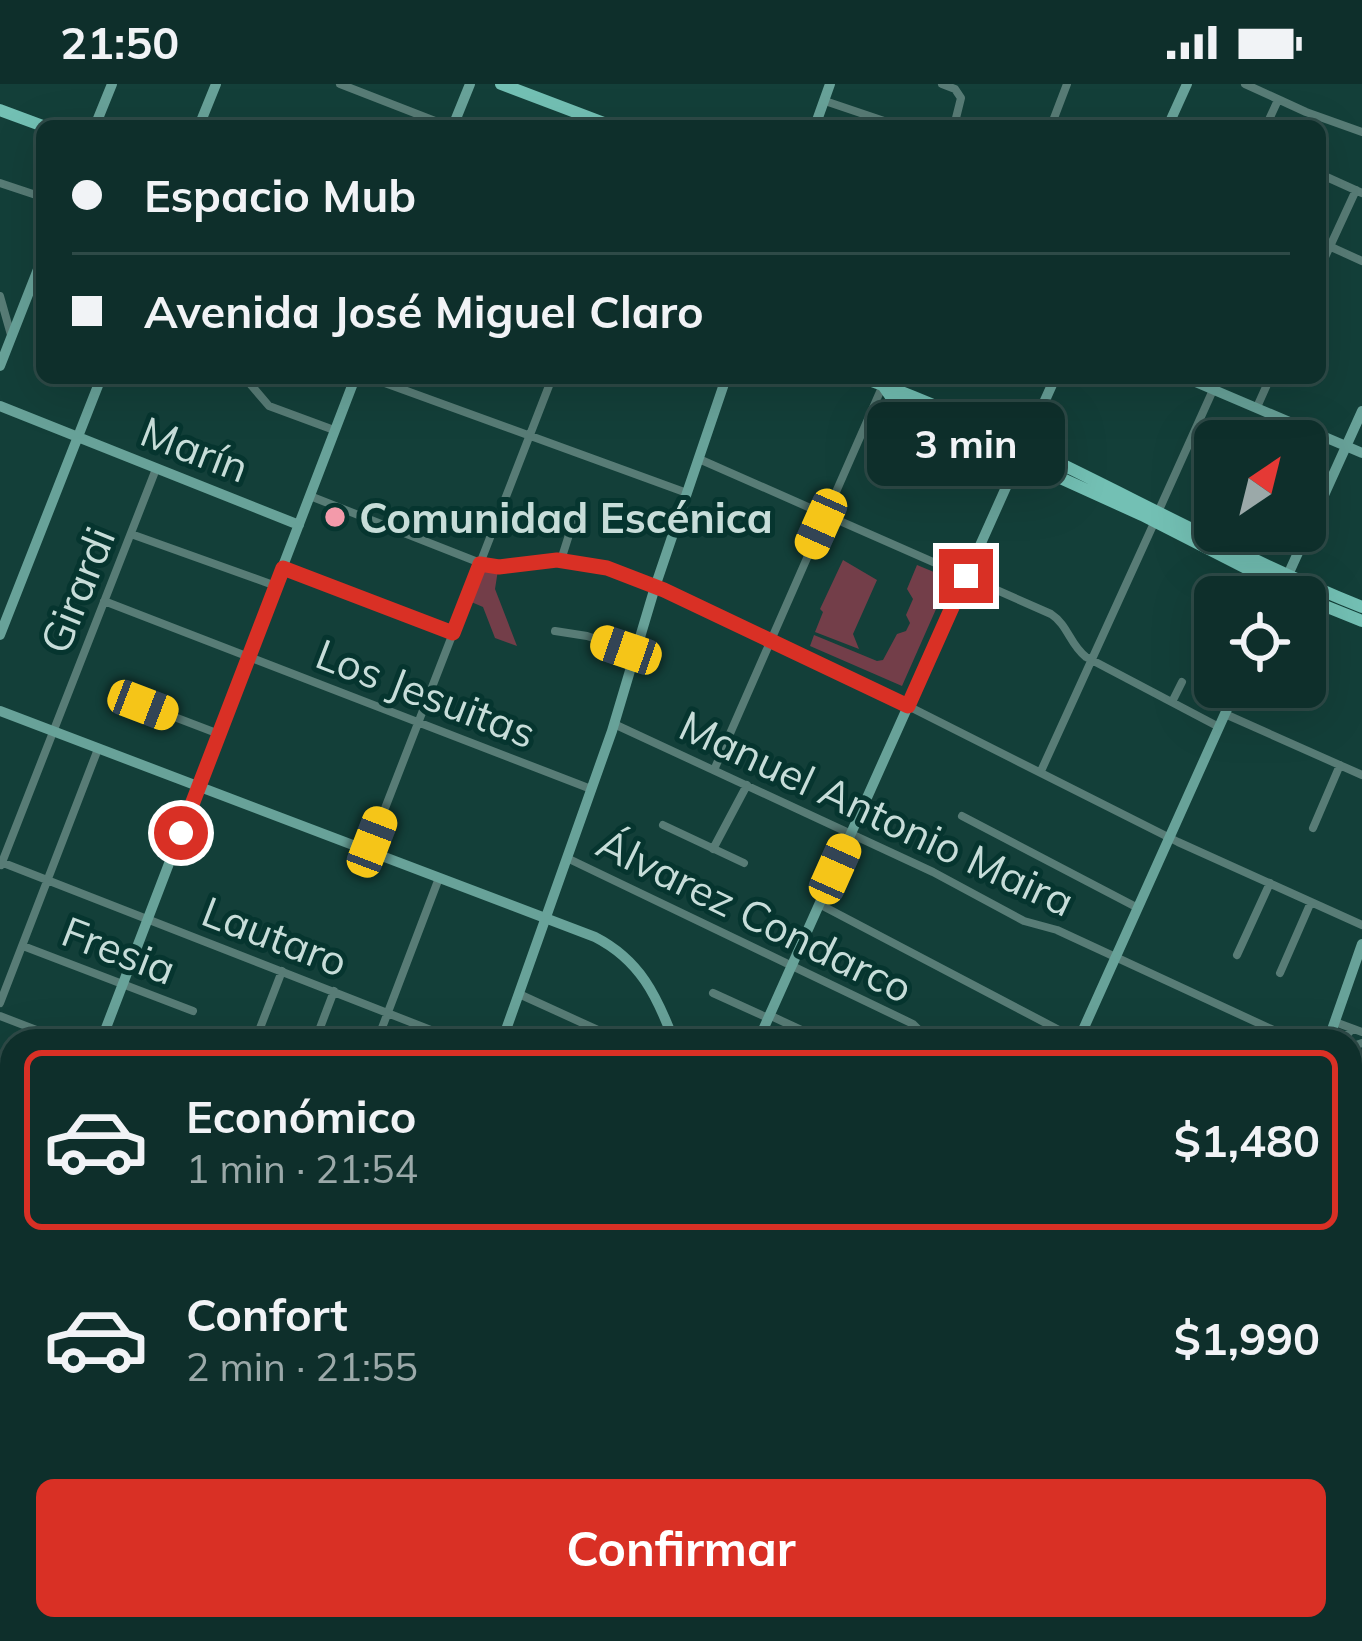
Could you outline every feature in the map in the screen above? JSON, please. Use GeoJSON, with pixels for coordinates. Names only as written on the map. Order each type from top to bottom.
{"type":"FeatureCollection","features":[{"type":"Feature","properties":{"kind":"main road"},"geometry":{"type":"LineString","coordinates":[[97,120],[112,84]]}},
{"type":"Feature","properties":{"kind":"main road"},"geometry":{"type":"LineString","coordinates":[[201,120],[216,84]]}},
{"type":"Feature","properties":{"kind":"main road"},"geometry":{"type":"LineString","coordinates":[[454,120],[470,84]]}},
{"type":"Feature","properties":{"kind":"main road"},"geometry":{"type":"LineString","coordinates":[[501,84],[596,120]]}},
{"type":"Feature","properties":{"kind":"main road"},"geometry":{"type":"LineString","coordinates":[[817,120],[830,84]]}},
{"type":"Feature","properties":{"kind":"main road"},"geometry":{"type":"LineString","coordinates":[[1171,120],[1187,84]]}},
{"type":"Feature","properties":{"kind":"main road"},"geometry":{"type":"LineString","coordinates":[[0,110],[36,123]]}},
{"type":"Feature","properties":{"kind":"main road"},"geometry":{"type":"LineString","coordinates":[[0,366],[36,275]]}},
{"type":"Feature","properties":{"kind":"main road"},"geometry":{"type":"LineString","coordinates":[[0,635],[99,384]]}},
{"type":"Feature","properties":{"kind":"main road"},"geometry":{"type":"LineString","coordinates":[[105,1029],[353,384]]}},
{"type":"Feature","properties":{"kind":"main road"},"geometry":{"type":"LineString","coordinates":[[506,1029],[614,724],[724,384]]}},
{"type":"Feature","properties":{"kind":"main road"},"geometry":{"type":"LineString","coordinates":[[885,384],[896,402],[908,409],[1021,453],[1157,516],[1261,576]]}},
{"type":"Feature","properties":{"kind":"main road"},"geometry":{"type":"LineString","coordinates":[[764,1029],[1052,384]]}},
{"type":"Feature","properties":{"kind":"main road"},"geometry":{"type":"LineString","coordinates":[[1207,384],[1362,453]]}},
{"type":"Feature","properties":{"kind":"main road","name":"Marín"},"geometry":{"type":"LineString","coordinates":[[0,406],[299,525]]}},
{"type":"Feature","properties":{"kind":"main road"},"geometry":{"type":"LineString","coordinates":[[1326,490],[1362,411]]}},
{"type":"Feature","properties":{"kind":"main road"},"geometry":{"type":"LineString","coordinates":[[1326,598],[1362,607]]}},
{"type":"Feature","properties":{"kind":"main road"},"geometry":{"type":"LineString","coordinates":[[1326,606],[1362,621]]}},
{"type":"Feature","properties":{"kind":"main road"},"geometry":{"type":"LineString","coordinates":[[1083,1029],[1228,708]]}},
{"type":"Feature","properties":{"kind":"main road"},"geometry":{"type":"LineString","coordinates":[[0,711],[605,943],[633,963],[659,1000],[670,1029]]}},
{"type":"Feature","properties":{"kind":"main road"},"geometry":{"type":"LineString","coordinates":[[1332,1029],[1362,944]]}},
{"type":"Feature","properties":{"kind":"street"},"geometry":{"type":"LineString","coordinates":[[340,84],[435,120]]}},
{"type":"Feature","properties":{"kind":"street"},"geometry":{"type":"LineString","coordinates":[[942,84],[956,89],[961,98],[956,120]]}},
{"type":"Feature","properties":{"kind":"street"},"geometry":{"type":"LineString","coordinates":[[1053,120],[1067,84]]}},
{"type":"Feature","properties":{"kind":"street"},"geometry":{"type":"LineString","coordinates":[[1245,84],[1362,132]]}},
{"type":"Feature","properties":{"kind":"street"},"geometry":{"type":"LineString","coordinates":[[825,100],[881,120]]}},
{"type":"Feature","properties":{"kind":"street"},"geometry":{"type":"LineString","coordinates":[[1269,120],[1278,100]]}},
{"type":"Feature","properties":{"kind":"street"},"geometry":{"type":"LineString","coordinates":[[1326,177],[1359,191],[1326,242]]}},
{"type":"Feature","properties":{"kind":"street"},"geometry":{"type":"LineString","coordinates":[[0,183],[36,195]]}},
{"type":"Feature","properties":{"kind":"street"},"geometry":{"type":"LineString","coordinates":[[1326,244],[1362,261]]}},
{"type":"Feature","properties":{"kind":"street"},"geometry":{"type":"LineString","coordinates":[[0,297],[12,337]]}},
{"type":"Feature","properties":{"kind":"street"},"geometry":{"type":"LineString","coordinates":[[250,384],[269,406],[335,431]]}},
{"type":"Feature","properties":{"kind":"street"},"geometry":{"type":"LineString","coordinates":[[388,384],[687,493]]}},
{"type":"Feature","properties":{"kind":"street"},"geometry":{"type":"LineString","coordinates":[[368,852],[550,384]]}},
{"type":"Feature","properties":{"kind":"street"},"geometry":{"type":"LineString","coordinates":[[714,770],[880,384]]}},
{"type":"Feature","properties":{"kind":"street"},"geometry":{"type":"LineString","coordinates":[[1040,771],[1191,440],[1207,384]]}},
{"type":"Feature","properties":{"kind":"street"},"geometry":{"type":"LineString","coordinates":[[1257,407],[1267,384]]}},
{"type":"Feature","properties":{"kind":"street"},"geometry":{"type":"LineString","coordinates":[[698,459],[1056,617],[1075,648],[1090,660],[1219,727]]}},
{"type":"Feature","properties":{"kind":"street","name":"Girardi"},"geometry":{"type":"LineString","coordinates":[[1,864],[156,469]]}},
{"type":"Feature","properties":{"kind":"street"},"geometry":{"type":"LineString","coordinates":[[310,496],[480,564],[499,567],[561,560],[607,568],[655,586],[908,706],[1169,838],[1362,925]]}},
{"type":"Feature","properties":{"kind":"street"},"geometry":{"type":"LineString","coordinates":[[561,560],[574,519]]}},
{"type":"Feature","properties":{"kind":"street"},"geometry":{"type":"LineString","coordinates":[[131,534],[276,586]]}},
{"type":"Feature","properties":{"kind":"street"},"geometry":{"type":"LineString","coordinates":[[283,568],[453,633]]}},
{"type":"Feature","properties":{"kind":"street","name":"Los Jesuitas"},"geometry":{"type":"LineString","coordinates":[[104,601],[591,789]]}},
{"type":"Feature","properties":{"kind":"street"},"geometry":{"type":"LineString","coordinates":[[554,631],[635,652]]}},
{"type":"Feature","properties":{"kind":"street"},"geometry":{"type":"LineString","coordinates":[[1172,702],[1182,682]]}},
{"type":"Feature","properties":{"kind":"street"},"geometry":{"type":"LineString","coordinates":[[143,705],[218,734]]}},
{"type":"Feature","properties":{"kind":"street"},"geometry":{"type":"LineString","coordinates":[[1225,714],[1362,775]]}},
{"type":"Feature","properties":{"kind":"street","name":"Manuel Antonio Maira"},"geometry":{"type":"LineString","coordinates":[[614,724],[851,833],[1024,921],[1057,930],[1271,1029]]}},
{"type":"Feature","properties":{"kind":"street"},"geometry":{"type":"LineString","coordinates":[[0,1003],[98,748]]}},
{"type":"Feature","properties":{"kind":"street"},"geometry":{"type":"LineString","coordinates":[[1313,828],[1340,765]]}},
{"type":"Feature","properties":{"kind":"street"},"geometry":{"type":"LineString","coordinates":[[713,849],[746,785]]}},
{"type":"Feature","properties":{"kind":"street"},"geometry":{"type":"LineString","coordinates":[[962,816],[1138,908]]}},
{"type":"Feature","properties":{"kind":"street"},"geometry":{"type":"LineString","coordinates":[[663,825],[744,862]]}},
{"type":"Feature","properties":{"kind":"street","name":"Álvarez Condarco"},"geometry":{"type":"LineString","coordinates":[[567,858],[793,964],[918,1029]]}},
{"type":"Feature","properties":{"kind":"street","name":"Lautaro"},"geometry":{"type":"LineString","coordinates":[[1,864],[429,1029]]}},
{"type":"Feature","properties":{"kind":"street"},"geometry":{"type":"LineString","coordinates":[[381,1029],[439,878]]}},
{"type":"Feature","properties":{"kind":"street"},"geometry":{"type":"LineString","coordinates":[[1237,955],[1270,883]]}},
{"type":"Feature","properties":{"kind":"street"},"geometry":{"type":"LineString","coordinates":[[1280,973],[1311,902]]}},
{"type":"Feature","properties":{"kind":"street"},"geometry":{"type":"LineString","coordinates":[[819,904],[1055,1029]]}},
{"type":"Feature","properties":{"kind":"street","name":"Fresia"},"geometry":{"type":"LineString","coordinates":[[22,946],[193,1011]]}},
{"type":"Feature","properties":{"kind":"street"},"geometry":{"type":"LineString","coordinates":[[260,1029],[282,971]]}},
{"type":"Feature","properties":{"kind":"street"},"geometry":{"type":"LineString","coordinates":[[320,1029],[334,992]]}},
{"type":"Feature","properties":{"kind":"street"},"geometry":{"type":"LineString","coordinates":[[713,993],[797,1029]]}},
{"type":"Feature","properties":{"kind":"street"},"geometry":{"type":"LineString","coordinates":[[519,994],[596,1029]]}},
{"type":"Feature","properties":{"kind":"street"},"geometry":{"type":"LineString","coordinates":[[0,1016],[34,1029]]}},
{"type":"Feature","properties":{"kind":"street"},"geometry":{"type":"LineString","coordinates":[[1335,1022],[1355,1029]]}},
{"type":"Feature","properties":{"kind":"shaded area"},"geometry":{"type":"Polygon","coordinates":[[[843,560],[877,580],[853,634],[859,649],[815,632],[820,609],[843,560]]]}},
{"type":"Feature","properties":{"kind":"shaded area"},"geometry":{"type":"Polygon","coordinates":[[[917,565],[948,582],[902,686],[810,646],[814,635],[883,660],[897,634],[910,623],[906,615],[913,599],[907,589],[917,565]]]}},
{"type":"Feature","properties":{"kind":"shaded area"},"geometry":{"type":"Polygon","coordinates":[[[483,567],[498,570],[495,589],[517,646],[495,638],[483,607],[469,601],[483,567]]]}},
{"type":"Feature","properties":{"kind":"place","name":"Comunidad Escénica"},"geometry":{"type":"Point","coordinates":[335,517]}},
{"type":"Feature","properties":{"kind":"route"},"geometry":{"type":"LineString","coordinates":[[181,833],[283,568],[453,633],[480,564],[590,563],[664,590],[908,706],[966,576]]}}]}
